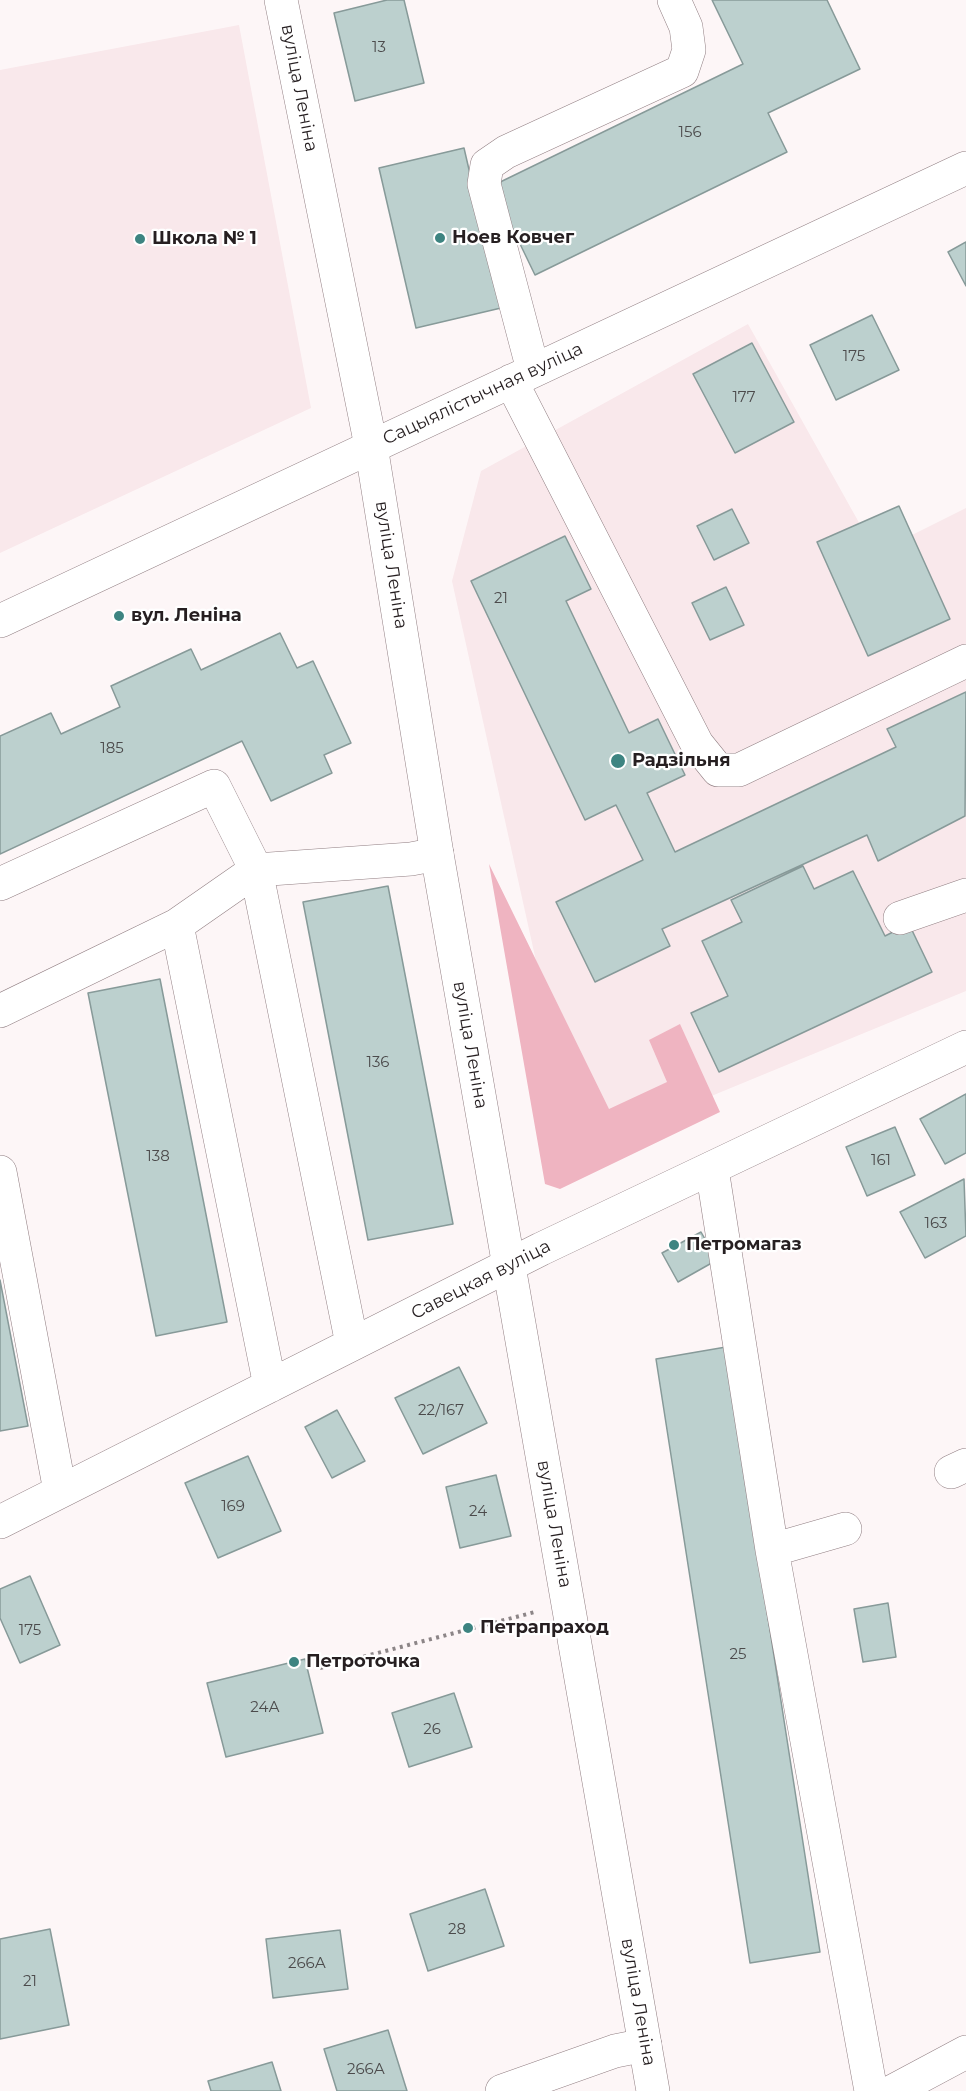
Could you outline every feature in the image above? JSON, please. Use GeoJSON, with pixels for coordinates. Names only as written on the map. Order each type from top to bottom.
{"type":"FeatureCollection","features":[{"type":"Feature","properties":{"kind":"street","name":"вуліца Леніна"},"geometry":{"type":"LineString","coordinates":[[281,0],[371,446],[437,854],[654,2091]]}},
{"type":"Feature","properties":{"kind":"street"},"geometry":{"type":"LineString","coordinates":[[674,0],[686,27],[689,50],[682,71],[506,152],[487,165],[484,184],[522,375],[697,744],[718,770],[740,770],[966,661]]}},
{"type":"Feature","properties":{"kind":"street","name":"Сацыялістычная вуліца"},"geometry":{"type":"LineString","coordinates":[[0,621],[966,168]]}},
{"type":"Feature","properties":{"kind":"street"},"geometry":{"type":"LineString","coordinates":[[0,884],[214,786],[256,870],[352,1344]]}},
{"type":"Feature","properties":{"kind":"street"},"geometry":{"type":"LineString","coordinates":[[0,1011],[177,925],[256,870],[411,859],[437,854]]}},
{"type":"Feature","properties":{"kind":"street"},"geometry":{"type":"LineString","coordinates":[[900,918],[966,895]]}},
{"type":"Feature","properties":{"kind":"street"},"geometry":{"type":"LineString","coordinates":[[177,925],[270,1386]]}},
{"type":"Feature","properties":{"kind":"street","name":"Савецкая вуліца"},"geometry":{"type":"LineString","coordinates":[[0,1522],[508,1266],[966,1047]]}},
{"type":"Feature","properties":{"kind":"street"},"geometry":{"type":"LineString","coordinates":[[712,1169],[772,1550],[871,2091]]}},
{"type":"Feature","properties":{"kind":"street"},"geometry":{"type":"LineString","coordinates":[[0,1172],[60,1491]]}},
{"type":"Feature","properties":{"kind":"street"},"geometry":{"type":"LineString","coordinates":[[772,1550],[845,1529]]}},
{"type":"Feature","properties":{"kind":"street"},"geometry":{"type":"LineString","coordinates":[[502,2091],[615,2051],[645,2044]]}},
{"type":"Feature","properties":{"kind":"street"},"geometry":{"type":"LineString","coordinates":[[893,2091],[966,2052]]}},
{"type":"Feature","properties":{"kind":"path"},"geometry":{"type":"LineString","coordinates":[[320,1668],[537,1611],[568,1606]]}},
{"type":"Feature","properties":{"kind":"shaded area","name":"Школа № 1"},"geometry":{"type":"Polygon","coordinates":[[[239,25],[311,408],[0,553],[0,70],[239,25]]]}},
{"type":"Feature","properties":{"kind":"shaded area"},"geometry":{"type":"Polygon","coordinates":[[[748,324],[876,553],[966,508],[966,991],[578,1151],[452,581],[481,471],[748,324]]]}},
{"type":"Feature","properties":{"kind":"shaded area"},"geometry":{"type":"Polygon","coordinates":[[[489,864],[609,1109],[667,1082],[649,1040],[680,1024],[720,1112],[560,1189],[545,1184],[489,864]]]}},
{"type":"Feature","properties":{"kind":"building"},"geometry":{"type":"Polygon","coordinates":[[[387,0],[404,0],[424,83],[355,101],[334,13],[387,0]]]}},
{"type":"Feature","properties":{"kind":"building"},"geometry":{"type":"Polygon","coordinates":[[[712,0],[827,0],[860,69],[768,113],[787,152],[535,275],[492,186],[743,64],[712,0]]]}},
{"type":"Feature","properties":{"kind":"building","name":"Ноев Ковчег"},"geometry":{"type":"Polygon","coordinates":[[[464,148],[501,308],[416,328],[379,168],[464,148]]]}},
{"type":"Feature","properties":{"kind":"building"},"geometry":{"type":"Polygon","coordinates":[[[966,242],[966,286],[948,252],[966,242]]]}},
{"type":"Feature","properties":{"kind":"building"},"geometry":{"type":"Polygon","coordinates":[[[872,315],[899,370],[836,400],[810,345],[872,315]]]}},
{"type":"Feature","properties":{"kind":"building"},"geometry":{"type":"Polygon","coordinates":[[[752,343],[794,422],[735,453],[693,374],[752,343]]]}},
{"type":"Feature","properties":{"kind":"building"},"geometry":{"type":"Polygon","coordinates":[[[899,506],[950,619],[868,656],[817,542],[899,506]]]}},
{"type":"Feature","properties":{"kind":"building"},"geometry":{"type":"Polygon","coordinates":[[[732,509],[749,543],[714,560],[697,526],[732,509]]]}},
{"type":"Feature","properties":{"kind":"building","name":"Радзільня"},"geometry":{"type":"Polygon","coordinates":[[[565,536],[591,589],[566,601],[629,733],[658,719],[685,775],[647,793],[675,852],[896,747],[887,729],[966,692],[965,816],[878,861],[867,835],[662,929],[670,946],[595,982],[556,902],[643,860],[616,805],[585,820],[471,581],[565,536]]]}},
{"type":"Feature","properties":{"kind":"building"},"geometry":{"type":"Polygon","coordinates":[[[726,587],[744,625],[710,640],[692,603],[726,587]]]}},
{"type":"Feature","properties":{"kind":"building"},"geometry":{"type":"Polygon","coordinates":[[[280,633],[297,668],[313,661],[351,743],[324,755],[332,773],[271,801],[242,741],[0,854],[0,736],[51,713],[61,734],[120,707],[111,686],[191,649],[201,670],[280,633]]]}},
{"type":"Feature","properties":{"kind":"building"},"geometry":{"type":"Polygon","coordinates":[[[803,866],[814,889],[853,871],[885,936],[909,924],[932,972],[719,1072],[691,1013],[728,996],[702,941],[742,922],[731,900],[803,866]]]}},
{"type":"Feature","properties":{"kind":"building"},"geometry":{"type":"Polygon","coordinates":[[[388,886],[453,1224],[368,1240],[303,902],[388,886]]]}},
{"type":"Feature","properties":{"kind":"building"},"geometry":{"type":"Polygon","coordinates":[[[160,979],[227,1322],[156,1336],[88,993],[160,979]]]}},
{"type":"Feature","properties":{"kind":"building"},"geometry":{"type":"Polygon","coordinates":[[[966,1094],[966,1153],[945,1164],[920,1119],[966,1094]]]}},
{"type":"Feature","properties":{"kind":"building"},"geometry":{"type":"Polygon","coordinates":[[[895,1127],[915,1175],[867,1196],[846,1147],[895,1127]]]}},
{"type":"Feature","properties":{"kind":"building"},"geometry":{"type":"Polygon","coordinates":[[[964,1179],[966,1236],[925,1258],[900,1212],[964,1179]]]}},
{"type":"Feature","properties":{"kind":"building"},"geometry":{"type":"Polygon","coordinates":[[[701,1232],[717,1260],[678,1282],[662,1253],[701,1232]]]}},
{"type":"Feature","properties":{"kind":"building"},"geometry":{"type":"Polygon","coordinates":[[[0,1280],[28,1426],[0,1431],[0,1280]]]}},
{"type":"Feature","properties":{"kind":"building"},"geometry":{"type":"Polygon","coordinates":[[[726,1347],[820,1952],[750,1963],[656,1359],[726,1347]]]}},
{"type":"Feature","properties":{"kind":"building"},"geometry":{"type":"Polygon","coordinates":[[[459,1367],[487,1423],[423,1454],[395,1398],[459,1367]]]}},
{"type":"Feature","properties":{"kind":"building"},"geometry":{"type":"Polygon","coordinates":[[[337,1410],[365,1461],[332,1478],[305,1427],[337,1410]]]}},
{"type":"Feature","properties":{"kind":"building"},"geometry":{"type":"Polygon","coordinates":[[[248,1456],[281,1531],[218,1558],[185,1483],[248,1456]]]}},
{"type":"Feature","properties":{"kind":"building"},"geometry":{"type":"Polygon","coordinates":[[[496,1475],[511,1536],[460,1548],[446,1487],[496,1475]]]}},
{"type":"Feature","properties":{"kind":"building"},"geometry":{"type":"Polygon","coordinates":[[[30,1576],[60,1645],[20,1663],[0,1618],[0,1589],[30,1576]]]}},
{"type":"Feature","properties":{"kind":"building"},"geometry":{"type":"Polygon","coordinates":[[[888,1603],[896,1657],[863,1662],[854,1609],[888,1603]]]}},
{"type":"Feature","properties":{"kind":"building"},"geometry":{"type":"Polygon","coordinates":[[[305,1659],[323,1733],[226,1757],[207,1683],[305,1659]]]}},
{"type":"Feature","properties":{"kind":"building"},"geometry":{"type":"Polygon","coordinates":[[[454,1693],[472,1747],[409,1767],[392,1713],[454,1693]]]}},
{"type":"Feature","properties":{"kind":"building"},"geometry":{"type":"Polygon","coordinates":[[[485,1889],[504,1946],[428,1971],[410,1914],[485,1889]]]}},
{"type":"Feature","properties":{"kind":"building"},"geometry":{"type":"Polygon","coordinates":[[[50,1929],[69,2025],[0,2039],[0,1939],[50,1929]]]}},
{"type":"Feature","properties":{"kind":"building"},"geometry":{"type":"Polygon","coordinates":[[[340,1930],[348,1989],[273,1998],[266,1939],[340,1930]]]}},
{"type":"Feature","properties":{"kind":"building"},"geometry":{"type":"Polygon","coordinates":[[[388,2030],[407,2091],[337,2091],[324,2049],[388,2030]]]}},
{"type":"Feature","properties":{"kind":"building"},"geometry":{"type":"Polygon","coordinates":[[[272,2062],[281,2091],[211,2091],[208,2081],[272,2062]]]}},
{"type":"Feature","properties":{"kind":"place","name":"Ноев Ковчег"},"geometry":{"type":"Point","coordinates":[440,238]}},
{"type":"Feature","properties":{"kind":"place","name":"Школа № 1"},"geometry":{"type":"Point","coordinates":[140,239]}},
{"type":"Feature","properties":{"kind":"place","name":"вул. Леніна"},"geometry":{"type":"Point","coordinates":[119,616]}},
{"type":"Feature","properties":{"kind":"place","name":"Радзільня"},"geometry":{"type":"Point","coordinates":[618,761]}},
{"type":"Feature","properties":{"kind":"place","name":"Петромагаз"},"geometry":{"type":"Point","coordinates":[674,1245]}},
{"type":"Feature","properties":{"kind":"place","name":"Петрапраход"},"geometry":{"type":"Point","coordinates":[468,1628]}},
{"type":"Feature","properties":{"kind":"place","name":"Петроточка"},"geometry":{"type":"Point","coordinates":[294,1662]}}]}
